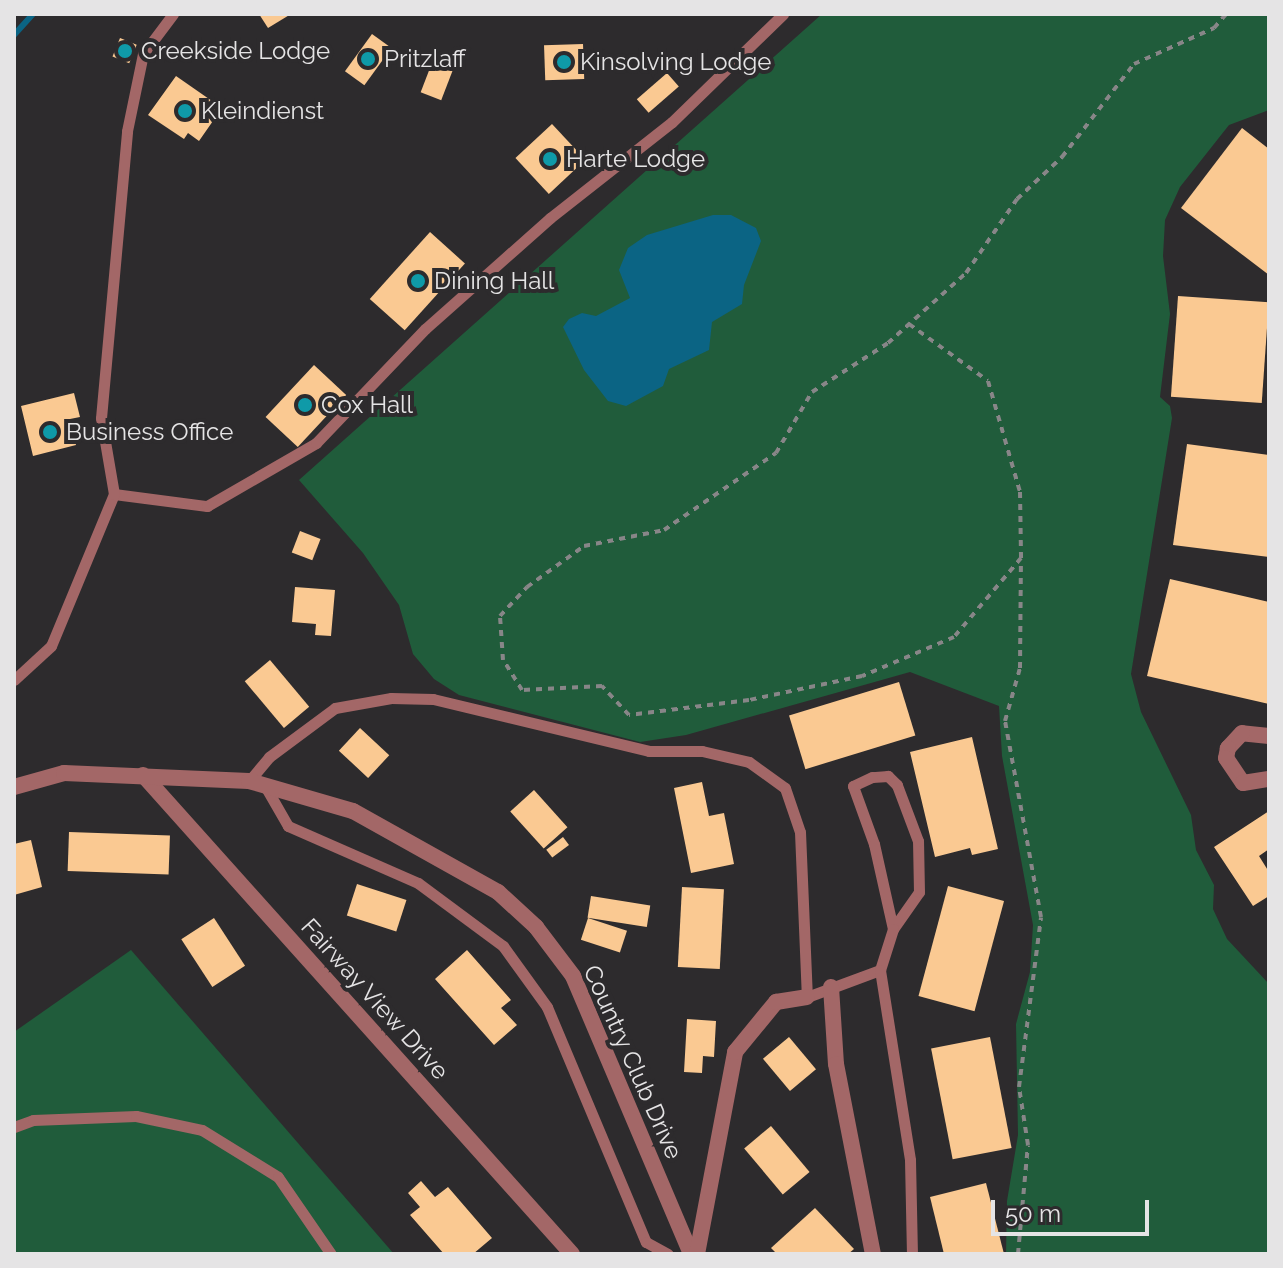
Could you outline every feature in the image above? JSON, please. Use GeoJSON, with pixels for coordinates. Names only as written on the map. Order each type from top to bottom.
{"type":"FeatureCollection","features":[{"type":"Feature","properties":{"kind":"street"},"geometry":{"type":"LineString","coordinates":[[1269,736],[1242,733],[1228,748],[1226,758],[1243,783],[1269,779]]}},
{"type":"Feature","properties":{"kind":"street","name":"Country Club Drive"},"geometry":{"type":"LineString","coordinates":[[14,787],[64,773],[143,775],[257,784],[353,811],[498,892],[536,927],[573,976],[694,1254]]}},
{"type":"Feature","properties":{"kind":"street","name":"Fairway View Drive"},"geometry":{"type":"LineString","coordinates":[[143,775],[572,1254]]}},
{"type":"Feature","properties":{"kind":"street"},"geometry":{"type":"LineString","coordinates":[[831,987],[836,1064],[873,1254]]}},
{"type":"Feature","properties":{"kind":"street"},"geometry":{"type":"LineString","coordinates":[[694,1254],[735,1052],[776,1002],[807,997]]}},
{"type":"Feature","properties":{"kind":"lane"},"geometry":{"type":"LineString","coordinates":[[14,680],[51,646],[114,494],[101,418],[127,131],[143,54],[173,14]]}},
{"type":"Feature","properties":{"kind":"lane"},"geometry":{"type":"LineString","coordinates":[[114,494],[207,506],[316,443],[425,329],[550,218],[672,122],[783,14]]}},
{"type":"Feature","properties":{"kind":"lane"},"geometry":{"type":"LineString","coordinates":[[668,1254],[646,1242],[553,1018],[503,946],[418,883],[288,826],[257,784],[269,757],[335,708],[391,698],[433,699],[649,751],[702,751],[749,762],[785,788],[800,832],[807,997],[880,970]]}},
{"type":"Feature","properties":{"kind":"lane"},"geometry":{"type":"LineString","coordinates":[[893,929],[874,844],[853,786],[872,777],[888,776],[897,785],[918,841],[919,892],[893,929],[880,970],[910,1160],[912,1254]]}},
{"type":"Feature","properties":{"kind":"lane"},"geometry":{"type":"LineString","coordinates":[[14,1127],[33,1120],[136,1116],[202,1130],[278,1177],[331,1254]]}},
{"type":"Feature","properties":{"kind":"path"},"geometry":{"type":"LineString","coordinates":[[1021,558],[954,637],[862,676],[749,700],[629,715],[602,686],[522,690],[503,660],[500,616],[527,587],[584,546],[664,530],[776,453],[812,392],[909,324],[966,273],[1017,199],[1062,157],[1134,64],[1214,28],[1226,14]]}},
{"type":"Feature","properties":{"kind":"path"},"geometry":{"type":"LineString","coordinates":[[909,324],[988,381],[1020,492],[1020,668],[1005,721],[1041,917],[1019,1087],[1028,1145],[1018,1254]]}},
{"type":"Feature","properties":{"kind":"green space"},"geometry":{"type":"Polygon","coordinates":[[[822,14],[1269,14],[1269,110],[1229,125],[1180,187],[1165,220],[1163,256],[1170,314],[1160,397],[1170,406],[1172,418],[1131,674],[1141,712],[1191,815],[1196,850],[1214,885],[1213,909],[1227,939],[1269,984],[1269,1254],[1006,1254],[1007,1201],[1018,1135],[1016,1024],[1030,972],[1033,925],[1002,756],[999,706],[910,672],[686,735],[640,742],[459,695],[434,679],[413,654],[399,605],[363,553],[299,480],[822,14]]]}},
{"type":"Feature","properties":{"kind":"green space"},"geometry":{"type":"Polygon","coordinates":[[[131,950],[394,1254],[14,1254],[14,1032],[131,950]]]}},
{"type":"Feature","properties":{"kind":"water"},"geometry":{"type":"Polygon","coordinates":[[[713,215],[731,215],[756,228],[761,241],[744,285],[742,304],[712,322],[709,350],[669,369],[663,386],[626,406],[608,401],[584,370],[563,327],[569,319],[582,313],[596,316],[630,298],[619,270],[628,248],[647,235],[713,215]]]}},
{"type":"Feature","properties":{"kind":"building"},"geometry":{"type":"Polygon","coordinates":[[[259,14],[291,14],[268,28],[259,14]]]}},
{"type":"Feature","properties":{"kind":"building","name":"Pritzlaff"},"geometry":{"type":"Polygon","coordinates":[[[372,34],[391,48],[364,85],[345,71],[372,34]]]}},
{"type":"Feature","properties":{"kind":"building","name":"Creekside Lodge"},"geometry":{"type":"Polygon","coordinates":[[[120,38],[137,45],[129,63],[113,57],[120,38]]]}},
{"type":"Feature","properties":{"kind":"building","name":"Kinsolving Lodge"},"geometry":{"type":"Polygon","coordinates":[[[583,44],[584,79],[545,80],[544,45],[583,44]]]}},
{"type":"Feature","properties":{"kind":"building"},"geometry":{"type":"Polygon","coordinates":[[[435,55],[456,63],[441,100],[421,92],[435,55]]]}},
{"type":"Feature","properties":{"kind":"building"},"geometry":{"type":"Polygon","coordinates":[[[667,73],[679,87],[649,113],[637,99],[667,73]]]}},
{"type":"Feature","properties":{"kind":"building","name":"Kleindienst"},"geometry":{"type":"Polygon","coordinates":[[[176,76],[222,108],[199,141],[188,133],[184,139],[148,115],[176,76]]]}},
{"type":"Feature","properties":{"kind":"building","name":"Harte Lodge"},"geometry":{"type":"Polygon","coordinates":[[[552,124],[585,160],[549,194],[515,158],[552,124]]]}},
{"type":"Feature","properties":{"kind":"building"},"geometry":{"type":"Polygon","coordinates":[[[1242,128],[1269,149],[1269,275],[1181,208],[1242,128]]]}},
{"type":"Feature","properties":{"kind":"building","name":"Dining Hall"},"geometry":{"type":"Polygon","coordinates":[[[430,232],[465,263],[405,330],[370,299],[430,232]]]}},
{"type":"Feature","properties":{"kind":"building"},"geometry":{"type":"Polygon","coordinates":[[[1178,296],[1269,302],[1262,403],[1171,397],[1178,296]]]}},
{"type":"Feature","properties":{"kind":"building","name":"Cox Hall"},"geometry":{"type":"Polygon","coordinates":[[[314,365],[346,395],[298,447],[266,417],[314,365]]]}},
{"type":"Feature","properties":{"kind":"building","name":"Business Office"},"geometry":{"type":"Polygon","coordinates":[[[74,393],[80,417],[70,419],[76,445],[33,456],[21,406],[74,393]]]}},
{"type":"Feature","properties":{"kind":"building"},"geometry":{"type":"Polygon","coordinates":[[[1187,444],[1269,455],[1269,557],[1173,545],[1187,444]]]}},
{"type":"Feature","properties":{"kind":"building"},"geometry":{"type":"Polygon","coordinates":[[[300,531],[321,539],[312,560],[292,552],[300,531]]]}},
{"type":"Feature","properties":{"kind":"building"},"geometry":{"type":"Polygon","coordinates":[[[1170,579],[1269,602],[1269,704],[1147,676],[1170,579]]]}},
{"type":"Feature","properties":{"kind":"building"},"geometry":{"type":"Polygon","coordinates":[[[295,587],[335,590],[331,636],[315,635],[316,624],[292,622],[295,587]]]}},
{"type":"Feature","properties":{"kind":"building"},"geometry":{"type":"Polygon","coordinates":[[[270,660],[309,707],[284,728],[245,681],[270,660]]]}},
{"type":"Feature","properties":{"kind":"building"},"geometry":{"type":"Polygon","coordinates":[[[899,682],[915,736],[805,769],[789,716],[899,682]]]}},
{"type":"Feature","properties":{"kind":"building"},"geometry":{"type":"Polygon","coordinates":[[[360,728],[389,755],[368,778],[339,751],[360,728]]]}},
{"type":"Feature","properties":{"kind":"building"},"geometry":{"type":"Polygon","coordinates":[[[972,737],[998,849],[972,855],[970,848],[935,857],[910,752],[972,737]]]}},
{"type":"Feature","properties":{"kind":"building"},"geometry":{"type":"Polygon","coordinates":[[[702,782],[709,816],[724,813],[734,864],[691,873],[674,788],[702,782]]]}},
{"type":"Feature","properties":{"kind":"building"},"geometry":{"type":"Polygon","coordinates":[[[534,790],[567,827],[544,849],[510,811],[534,790]]]}},
{"type":"Feature","properties":{"kind":"building"},"geometry":{"type":"Polygon","coordinates":[[[1269,811],[1269,849],[1259,856],[1269,872],[1269,896],[1253,906],[1214,847],[1269,811]]]}},
{"type":"Feature","properties":{"kind":"building"},"geometry":{"type":"Polygon","coordinates":[[[69,832],[170,836],[169,875],[68,871],[69,832]]]}},
{"type":"Feature","properties":{"kind":"building"},"geometry":{"type":"Polygon","coordinates":[[[563,837],[569,845],[552,858],[546,850],[563,837]]]}},
{"type":"Feature","properties":{"kind":"building"},"geometry":{"type":"Polygon","coordinates":[[[31,840],[42,887],[14,895],[14,844],[31,840]]]}},
{"type":"Feature","properties":{"kind":"building"},"geometry":{"type":"Polygon","coordinates":[[[357,884],[406,900],[396,931],[347,915],[357,884]]]}},
{"type":"Feature","properties":{"kind":"building"},"geometry":{"type":"Polygon","coordinates":[[[948,886],[1004,901],[975,1011],[918,996],[948,886]]]}},
{"type":"Feature","properties":{"kind":"building"},"geometry":{"type":"Polygon","coordinates":[[[682,887],[724,889],[720,969],[678,967],[682,887]]]}},
{"type":"Feature","properties":{"kind":"building"},"geometry":{"type":"Polygon","coordinates":[[[591,896],[650,905],[647,927],[588,918],[591,896]]]}},
{"type":"Feature","properties":{"kind":"building"},"geometry":{"type":"Polygon","coordinates":[[[214,918],[245,966],[212,987],[181,939],[214,918]]]}},
{"type":"Feature","properties":{"kind":"building"},"geometry":{"type":"Polygon","coordinates":[[[588,918],[627,931],[620,953],[581,940],[588,918]]]}},
{"type":"Feature","properties":{"kind":"building"},"geometry":{"type":"Polygon","coordinates":[[[467,950],[511,1000],[501,1008],[517,1025],[494,1045],[435,979],[467,950]]]}},
{"type":"Feature","properties":{"kind":"building"},"geometry":{"type":"Polygon","coordinates":[[[687,1019],[716,1021],[714,1057],[703,1056],[702,1073],[684,1072],[687,1019]]]}},
{"type":"Feature","properties":{"kind":"building"},"geometry":{"type":"Polygon","coordinates":[[[789,1037],[816,1069],[790,1091],[763,1059],[789,1037]]]}},
{"type":"Feature","properties":{"kind":"building"},"geometry":{"type":"Polygon","coordinates":[[[990,1037],[1012,1148],[953,1159],[931,1048],[990,1037]]]}},
{"type":"Feature","properties":{"kind":"building"},"geometry":{"type":"Polygon","coordinates":[[[771,1126],[810,1172],[783,1194],[744,1148],[771,1126]]]}},
{"type":"Feature","properties":{"kind":"building"},"geometry":{"type":"Polygon","coordinates":[[[421,1181],[435,1197],[448,1187],[492,1238],[473,1254],[444,1254],[410,1215],[420,1207],[408,1193],[421,1181]]]}},
{"type":"Feature","properties":{"kind":"building"},"geometry":{"type":"Polygon","coordinates":[[[986,1183],[1004,1254],[944,1254],[930,1197],[986,1183]]]}},
{"type":"Feature","properties":{"kind":"building"},"geometry":{"type":"Polygon","coordinates":[[[815,1208],[854,1249],[848,1254],[777,1254],[771,1248],[815,1208]]]}},
{"type":"Feature","properties":{"kind":"waterway"},"geometry":{"type":"LineString","coordinates":[[14,35],[33,14]]}},
{"type":"Feature","properties":{"kind":"place","name":"Creekside Lodge"},"geometry":{"type":"Point","coordinates":[125,51]}},
{"type":"Feature","properties":{"kind":"place","name":"Pritzlaff"},"geometry":{"type":"Point","coordinates":[368,59]}},
{"type":"Feature","properties":{"kind":"place","name":"Kinsolving Lodge"},"geometry":{"type":"Point","coordinates":[564,62]}},
{"type":"Feature","properties":{"kind":"place","name":"Kleindienst"},"geometry":{"type":"Point","coordinates":[185,111]}},
{"type":"Feature","properties":{"kind":"place","name":"Harte Lodge"},"geometry":{"type":"Point","coordinates":[550,159]}},
{"type":"Feature","properties":{"kind":"place","name":"Dining Hall"},"geometry":{"type":"Point","coordinates":[418,281]}},
{"type":"Feature","properties":{"kind":"place","name":"Cox Hall"},"geometry":{"type":"Point","coordinates":[305,405]}},
{"type":"Feature","properties":{"kind":"place","name":"Business Office"},"geometry":{"type":"Point","coordinates":[50,432]}}]}
